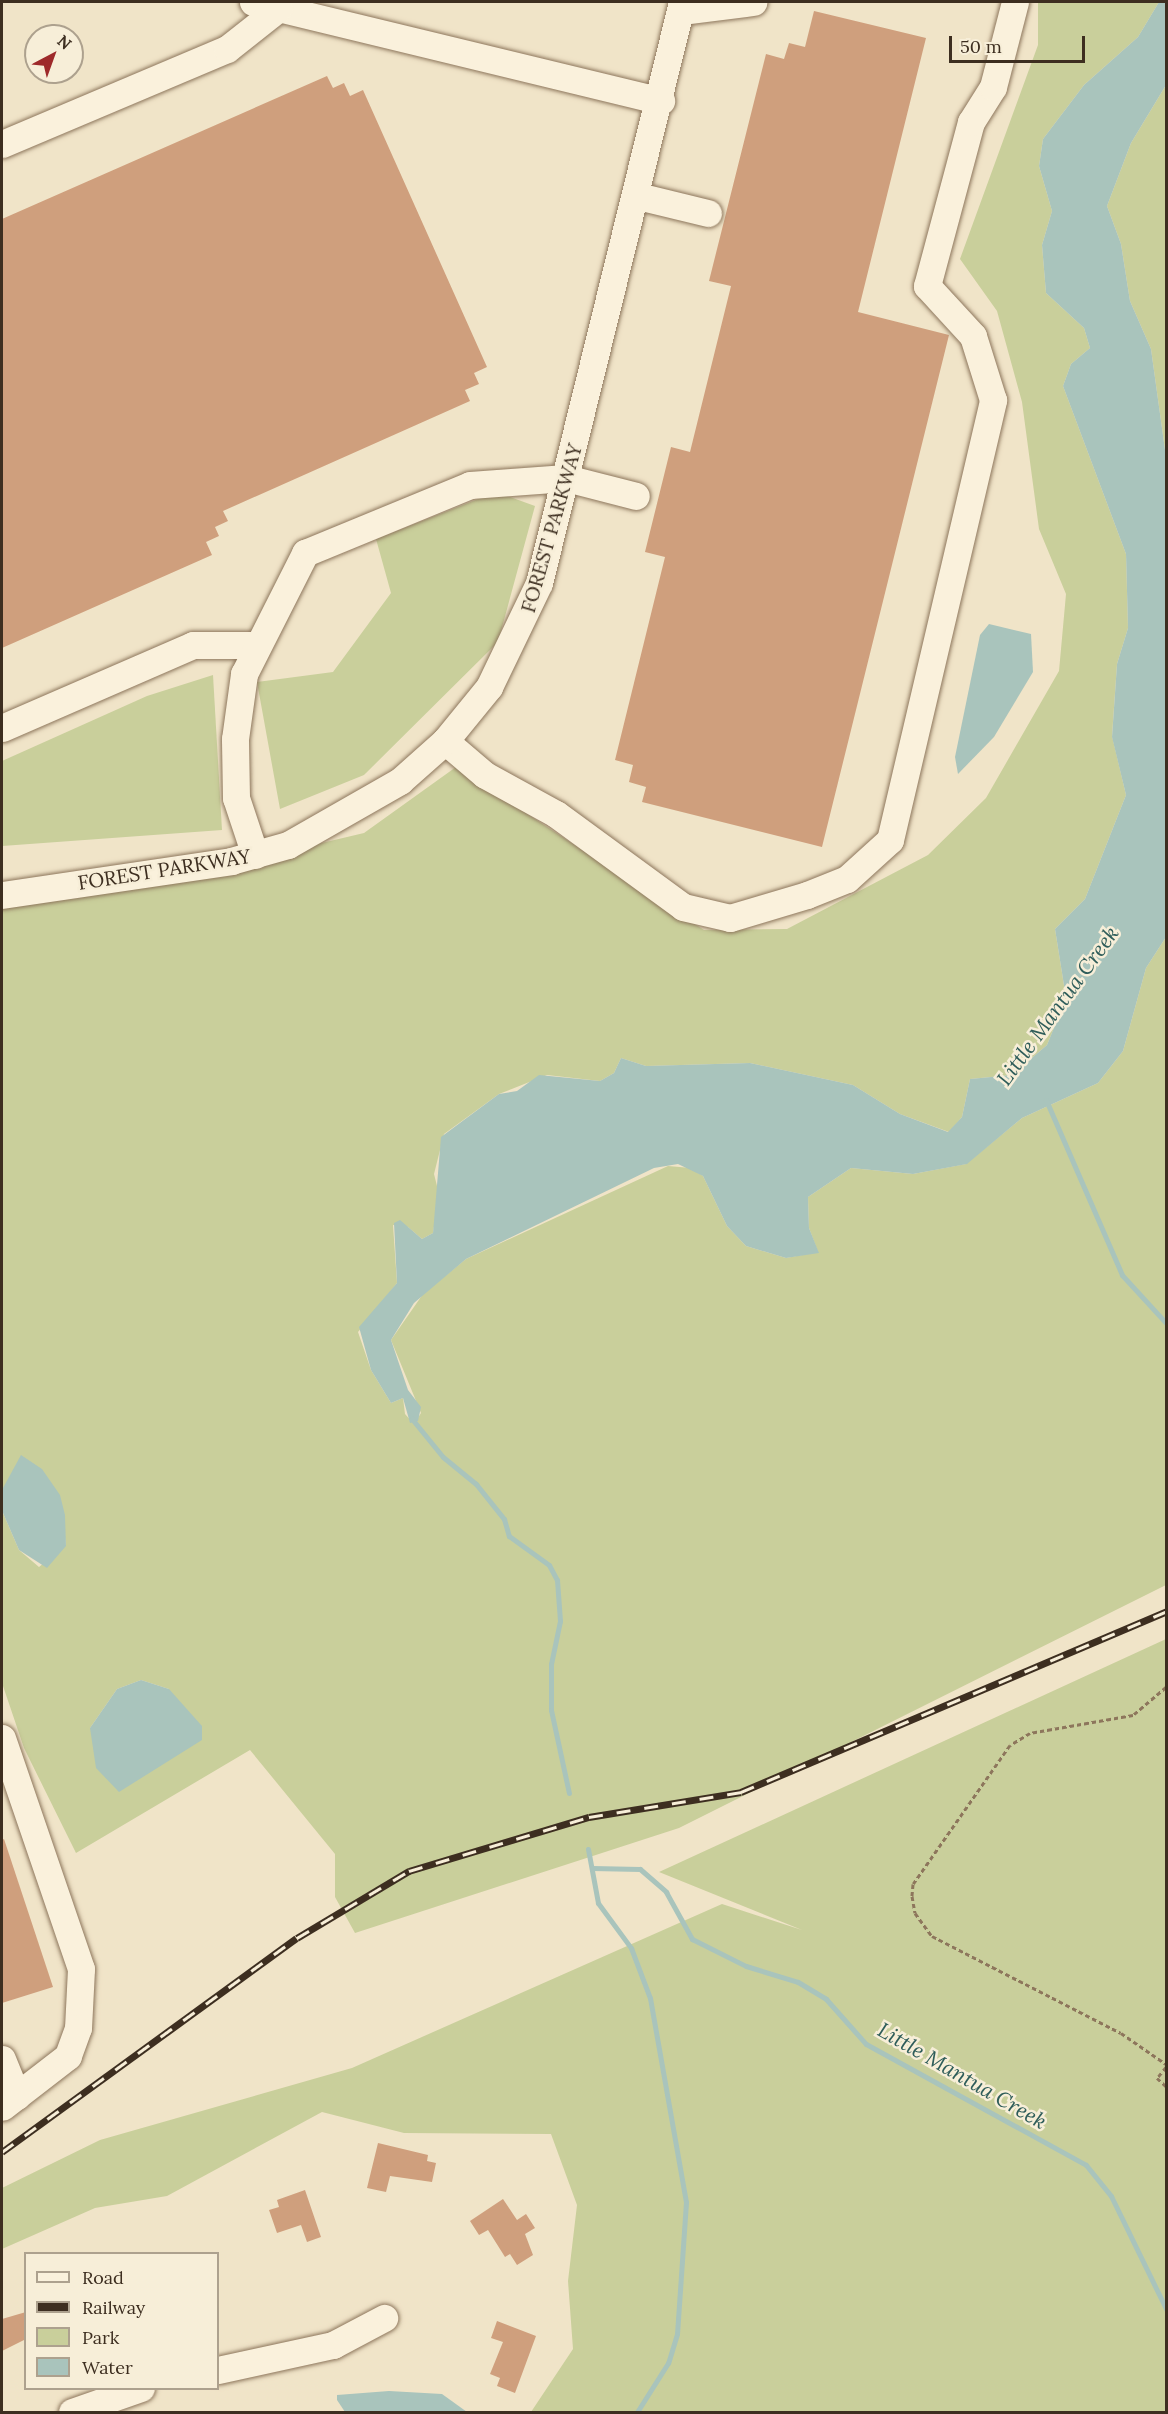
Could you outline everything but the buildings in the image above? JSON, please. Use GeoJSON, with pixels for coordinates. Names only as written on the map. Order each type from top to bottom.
{"type":"FeatureCollection","features":[{"type":"Feature","properties":{"kind":"street"},"geometry":{"type":"LineString","coordinates":[[253,2],[661,101]]}},
{"type":"Feature","properties":{"kind":"street"},"geometry":{"type":"LineString","coordinates":[[681,6],[753,2]]}},
{"type":"Feature","properties":{"kind":"street"},"geometry":{"type":"LineString","coordinates":[[444,741],[485,775],[556,814],[683,908],[730,918],[807,896],[847,879],[890,840],[993,400],[973,336],[927,286],[971,122],[993,87],[1015,2]]}},
{"type":"Feature","properties":{"kind":"street","name":"FOREST PARKWAY"},"geometry":{"type":"LineString","coordinates":[[2,895],[255,855],[288,845],[352,811],[400,781],[444,741],[489,687],[528,614],[566,478],[638,195],[681,6]]}},
{"type":"Feature","properties":{"kind":"street"},"geometry":{"type":"LineString","coordinates":[[2,144],[227,49],[279,8]]}},
{"type":"Feature","properties":{"kind":"street"},"geometry":{"type":"LineString","coordinates":[[638,195],[708,213]]}},
{"type":"Feature","properties":{"kind":"street"},"geometry":{"type":"LineString","coordinates":[[255,855],[236,798],[235,739],[244,674],[305,553],[470,485],[566,478],[636,496]]}},
{"type":"Feature","properties":{"kind":"street"},"geometry":{"type":"LineString","coordinates":[[2,728],[193,645],[257,645]]}},
{"type":"Feature","properties":{"kind":"street"},"geometry":{"type":"LineString","coordinates":[[2,1738],[81,1968],[78,2028],[68,2056],[9,2101],[2,2059]]}},
{"type":"Feature","properties":{"kind":"street"},"geometry":{"type":"LineString","coordinates":[[219,2370],[333,2345],[384,2318]]}},
{"type":"Feature","properties":{"kind":"street"},"geometry":{"type":"LineString","coordinates":[[72,2412],[135,2390]]}},
{"type":"Feature","properties":{"kind":"path"},"geometry":{"type":"LineString","coordinates":[[1167,1687],[1133,1715],[1030,1732],[1010,1745],[918,1875],[912,1896],[915,1913],[932,1936],[1121,2033],[1167,2065],[1157,2078],[1167,2086]]}},
{"type":"Feature","properties":{"kind":"green space"},"geometry":{"type":"Polygon","coordinates":[[[1038,2],[1159,2],[1138,37],[1084,85],[1043,139],[1039,166],[1052,211],[1042,245],[1046,293],[1084,328],[1090,348],[1071,364],[1063,386],[1126,554],[1128,628],[1117,664],[1112,736],[1126,795],[1085,899],[1055,929],[1066,998],[1047,1045],[1012,1075],[970,1079],[962,1117],[949,1132],[900,1114],[853,1085],[750,1063],[646,1066],[621,1058],[614,1073],[600,1081],[547,1075],[499,1094],[444,1134],[434,1174],[439,1194],[433,1233],[422,1239],[408,1227],[393,1225],[397,1283],[358,1332],[371,1370],[391,1403],[403,1398],[405,1414],[414,1424],[421,1413],[391,1340],[423,1294],[466,1259],[668,1166],[691,1168],[703,1176],[727,1226],[746,1246],[786,1258],[818,1252],[809,1228],[808,1197],[851,1168],[913,1174],[966,1164],[1022,1118],[1098,1083],[1123,1051],[1146,968],[1166,937],[1166,1585],[679,1828],[355,1933],[335,1897],[335,1854],[250,1750],[76,1853],[24,1748],[2,1683],[2,906],[178,877],[364,833],[456,767],[704,930],[787,929],[928,855],[986,798],[1059,671],[1066,594],[1039,529],[1022,402],[997,311],[960,259],[1038,45],[1038,2]],[[3,1488],[3,1513],[19,1550],[39,1567],[66,1545],[59,1495],[3,1488]],[[141,1680],[117,1689],[90,1728],[169,1689],[141,1680]]]}},
{"type":"Feature","properties":{"kind":"green space"},"geometry":{"type":"Polygon","coordinates":[[[1166,85],[1166,457],[1151,349],[1130,301],[1121,244],[1107,206],[1131,143],[1166,85]]]}},
{"type":"Feature","properties":{"kind":"green space"},"geometry":{"type":"Polygon","coordinates":[[[496,492],[535,506],[498,642],[364,775],[280,809],[257,682],[333,672],[391,593],[376,539],[496,492]]]}},
{"type":"Feature","properties":{"kind":"green space"},"geometry":{"type":"Polygon","coordinates":[[[213,675],[222,830],[2,846],[2,761],[147,696],[213,675]]]}},
{"type":"Feature","properties":{"kind":"green space"},"geometry":{"type":"Polygon","coordinates":[[[1166,1639],[1166,2412],[531,2412],[573,2349],[568,2281],[577,2205],[551,2134],[404,2133],[322,2112],[167,2196],[95,2208],[2,2249],[2,2188],[100,2140],[352,2068],[722,1904],[802,1930],[659,1872],[1166,1639]]]}},
{"type":"Feature","properties":{"kind":"water"},"geometry":{"type":"Polygon","coordinates":[[[1159,2],[1166,2],[1166,85],[1131,143],[1107,206],[1121,244],[1130,301],[1151,349],[1166,457],[1166,937],[1146,968],[1123,1051],[1098,1083],[1022,1118],[967,1164],[913,1174],[851,1168],[808,1197],[809,1228],[819,1253],[786,1258],[746,1246],[727,1226],[703,1176],[678,1164],[654,1168],[466,1259],[414,1303],[391,1340],[408,1390],[421,1407],[418,1421],[410,1423],[403,1398],[391,1403],[371,1370],[359,1327],[397,1283],[394,1223],[400,1220],[422,1239],[433,1233],[441,1137],[499,1094],[517,1091],[539,1075],[600,1081],[614,1073],[621,1058],[646,1066],[750,1063],[853,1085],[900,1114],[948,1132],[962,1117],[970,1079],[1012,1075],[1047,1045],[1066,998],[1055,929],[1085,899],[1126,795],[1112,737],[1117,664],[1128,628],[1126,554],[1063,386],[1071,364],[1090,348],[1084,328],[1046,293],[1042,245],[1052,211],[1039,166],[1043,139],[1084,85],[1138,37],[1159,2]]]}},
{"type":"Feature","properties":{"kind":"water"},"geometry":{"type":"Polygon","coordinates":[[[989,624],[1031,634],[1033,672],[994,737],[958,774],[955,757],[980,635],[989,624]]]}},
{"type":"Feature","properties":{"kind":"water"},"geometry":{"type":"Polygon","coordinates":[[[21,1455],[42,1469],[60,1495],[65,1515],[66,1546],[47,1568],[19,1550],[3,1513],[3,1488],[21,1455]]]}},
{"type":"Feature","properties":{"kind":"water"},"geometry":{"type":"Polygon","coordinates":[[[141,1680],[169,1689],[202,1726],[202,1740],[119,1792],[96,1768],[90,1728],[117,1689],[141,1680]]]}},
{"type":"Feature","properties":{"kind":"water"},"geometry":{"type":"Polygon","coordinates":[[[389,2391],[442,2394],[467,2412],[345,2412],[337,2400],[337,2395],[389,2391]]]}},
{"type":"Feature","properties":{"kind":"waterway"},"geometry":{"type":"LineString","coordinates":[[1046,1100],[1122,1275],[1166,1323]]}},
{"type":"Feature","properties":{"kind":"waterway","name":"Little Mantua Creek"},"geometry":{"type":"LineString","coordinates":[[412,1419],[443,1457],[476,1484],[504,1519],[509,1536],[549,1565],[557,1580],[560,1621],[551,1664],[551,1710],[569,1793]]}},
{"type":"Feature","properties":{"kind":"waterway"},"geometry":{"type":"LineString","coordinates":[[588,1849],[598,1903],[631,1948],[650,1998],[686,2202],[677,2334],[668,2363],[637,2412]]}},
{"type":"Feature","properties":{"kind":"waterway","name":"Little Mantua Creek"},"geometry":{"type":"LineString","coordinates":[[592,1868],[640,1869],[666,1892],[692,1939],[746,1966],[798,1982],[826,1999],[866,2044],[1086,2165],[1111,2196],[1166,2309]]}},
{"type":"Feature","properties":{"kind":"railway"},"geometry":{"type":"LineString","coordinates":[[2,2152],[297,1938],[409,1871],[589,1817],[741,1792],[1166,1612]]}}]}
